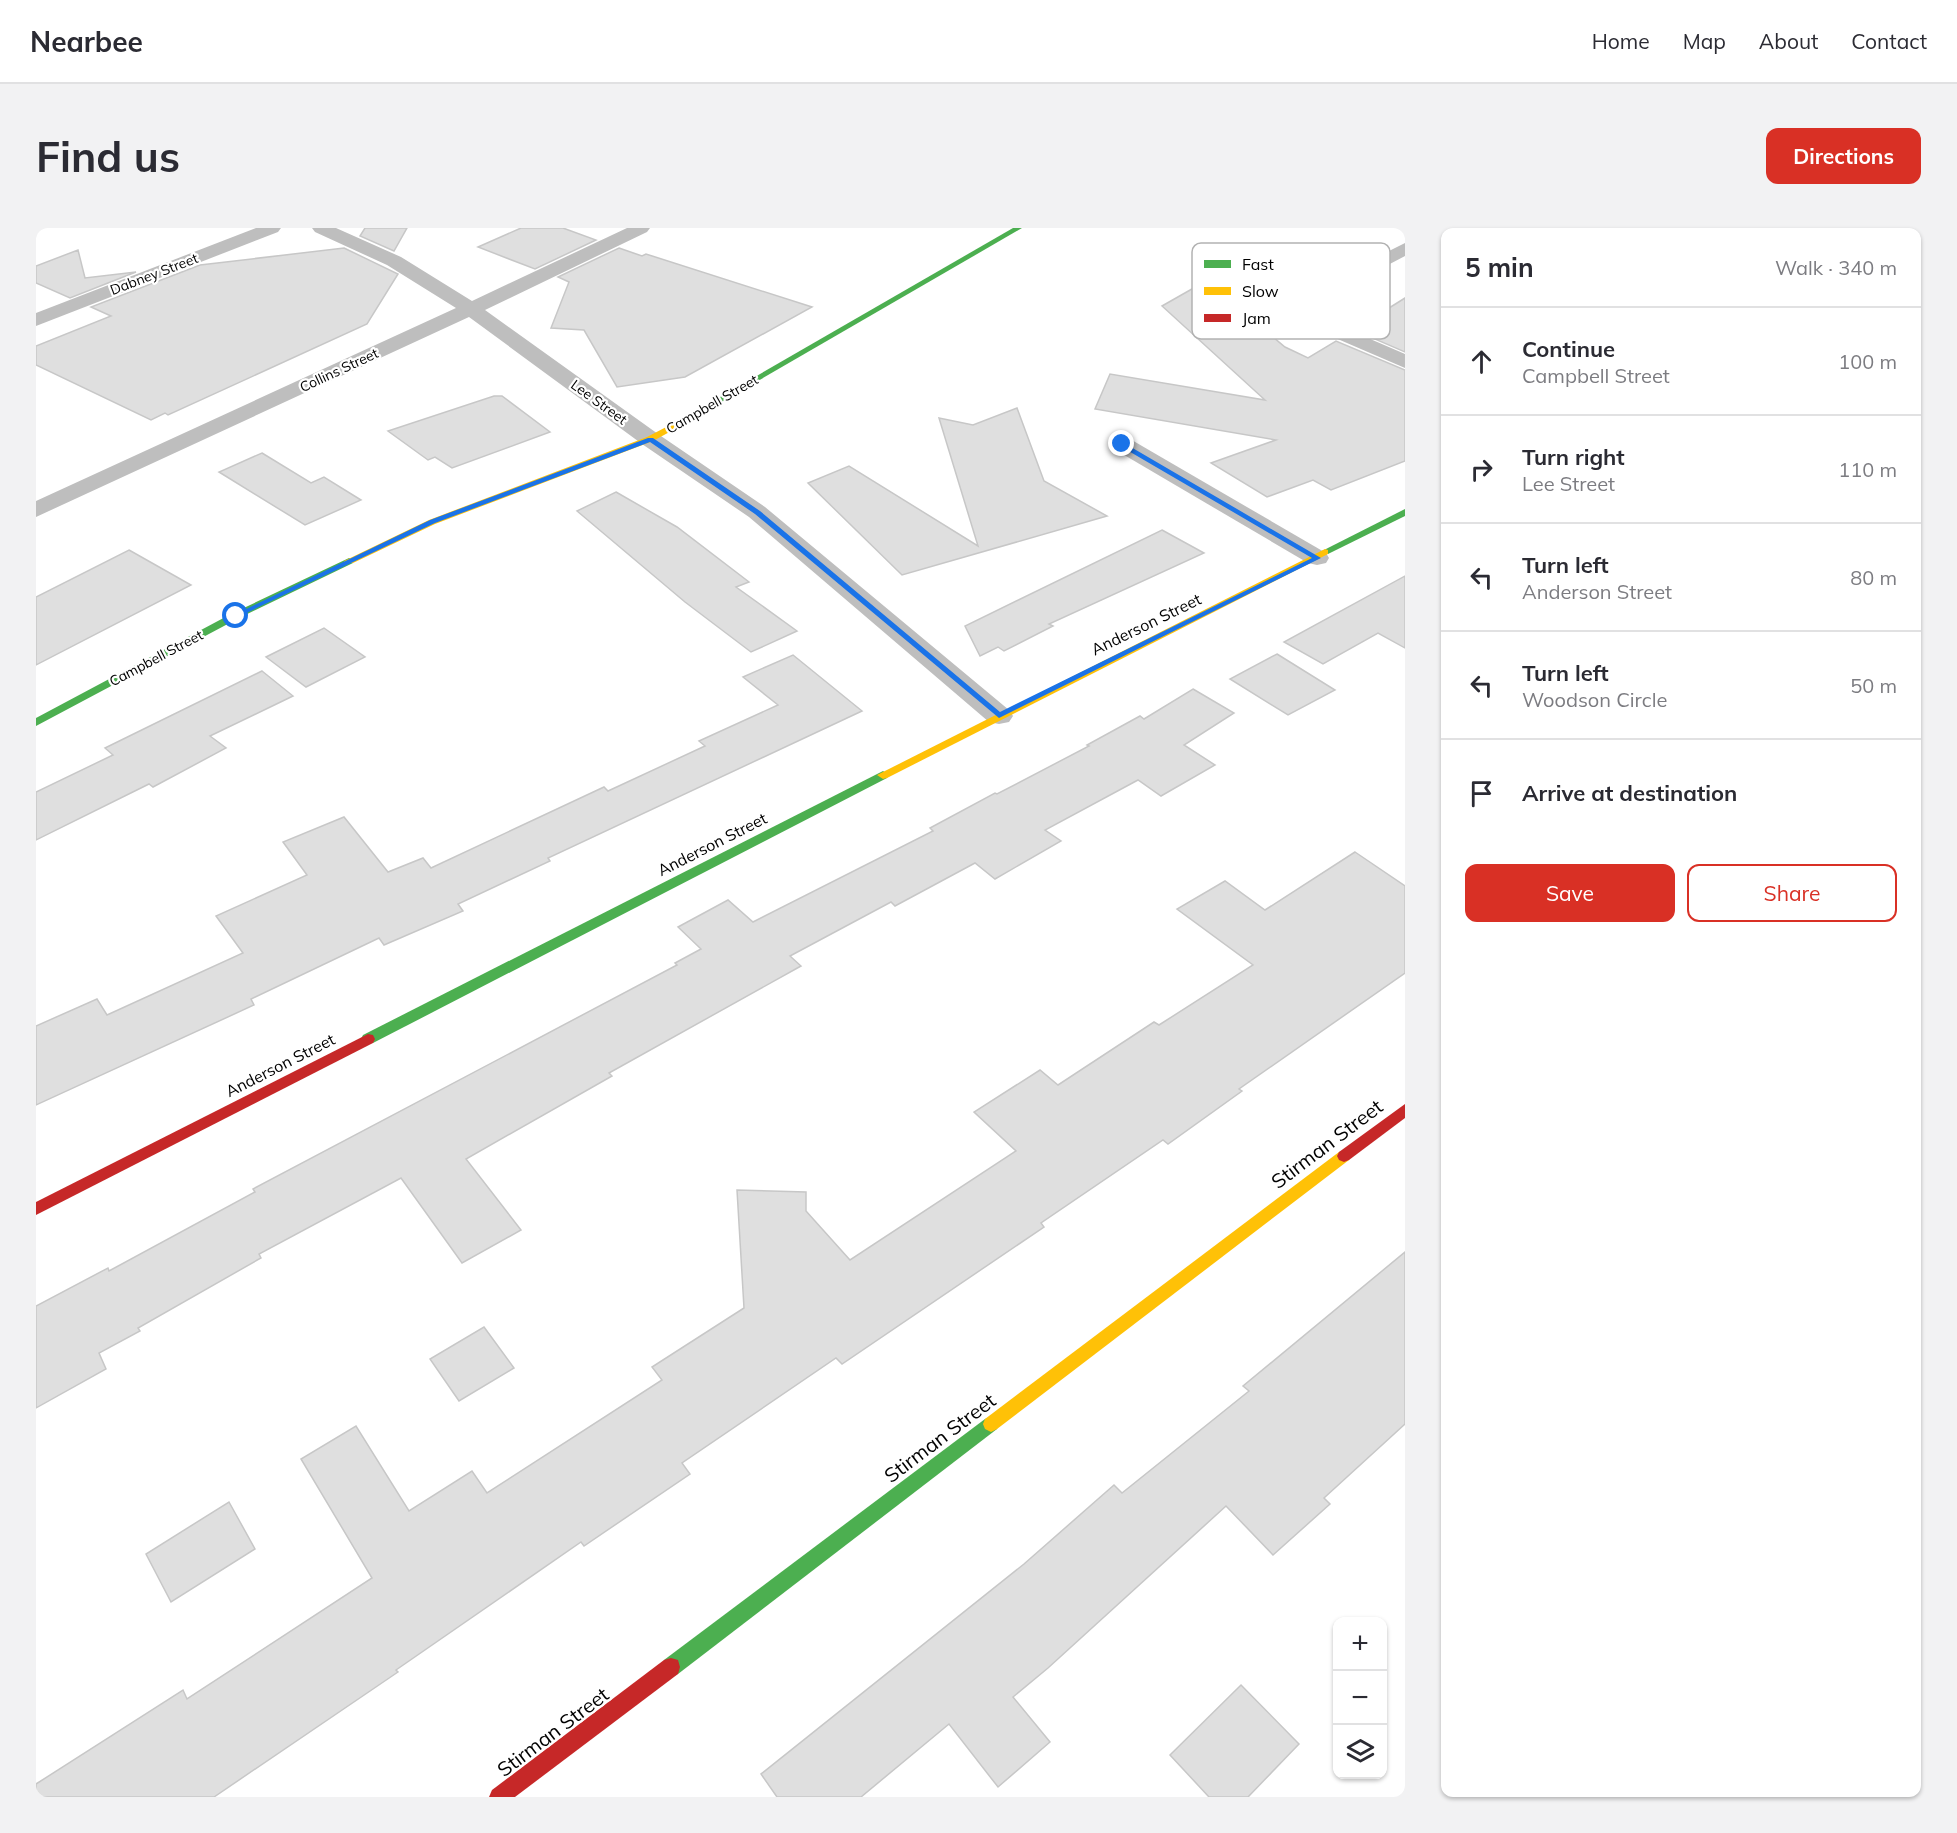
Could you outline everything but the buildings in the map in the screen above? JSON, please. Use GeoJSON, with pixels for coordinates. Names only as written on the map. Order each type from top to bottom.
{"type":"FeatureCollection","features":[{"type":"Feature","properties":{"kind":"street","name":"Dabney Street"},"geometry":{"type":"LineString","coordinates":[[36,320],[272,228]]}},
{"type":"Feature","properties":{"kind":"street","name":"Lee Street"},"geometry":{"type":"LineString","coordinates":[[321,228],[393,261],[471,309],[650,439],[757,512],[999,716]]}},
{"type":"Feature","properties":{"kind":"street","name":"Collins Street"},"geometry":{"type":"LineString","coordinates":[[36,510],[471,309],[640,228]]}},
{"type":"Feature","properties":{"kind":"street","name":"Campbell Street"},"geometry":{"type":"LineString","coordinates":[[36,723],[236,616],[432,522],[650,439],[1018,228]]}},
{"type":"Feature","properties":{"kind":"street"},"geometry":{"type":"LineString","coordinates":[[1390,257],[1405,249]]}},
{"type":"Feature","properties":{"kind":"street"},"geometry":{"type":"LineString","coordinates":[[1353,339],[1405,362]]}},
{"type":"Feature","properties":{"kind":"street"},"geometry":{"type":"LineString","coordinates":[[1122,444],[1317,558]]}},
{"type":"Feature","properties":{"kind":"street","name":"Anderson Street"},"geometry":{"type":"LineString","coordinates":[[36,1209],[999,716],[1405,512]]}},
{"type":"Feature","properties":{"kind":"street","name":"Stirman Street"},"geometry":{"type":"LineString","coordinates":[[499,1797],[1405,1110]]}},
{"type":"Feature","properties":{"kind":"traffic: fast"},"geometry":{"type":"LineString","coordinates":[[672,427],[1018,228]]}},
{"type":"Feature","properties":{"kind":"traffic: fast"},"geometry":{"type":"LineString","coordinates":[[1325,552],[1405,512]]}},
{"type":"Feature","properties":{"kind":"traffic: fast"},"geometry":{"type":"LineString","coordinates":[[36,723],[235,616],[349,561]]}},
{"type":"Feature","properties":{"kind":"traffic: fast"},"geometry":{"type":"LineString","coordinates":[[368,1039],[883,775]]}},
{"type":"Feature","properties":{"kind":"traffic: fast"},"geometry":{"type":"LineString","coordinates":[[671,1667],[991,1424]]}},
{"type":"Feature","properties":{"kind":"traffic: slow"},"geometry":{"type":"LineString","coordinates":[[349,561],[432,522],[650,439],[672,427]]}},
{"type":"Feature","properties":{"kind":"traffic: slow"},"geometry":{"type":"LineString","coordinates":[[883,775],[1325,552]]}},
{"type":"Feature","properties":{"kind":"traffic: slow"},"geometry":{"type":"LineString","coordinates":[[991,1424],[1344,1156]]}},
{"type":"Feature","properties":{"kind":"traffic: jam"},"geometry":{"type":"LineString","coordinates":[[36,1209],[368,1039]]}},
{"type":"Feature","properties":{"kind":"traffic: jam"},"geometry":{"type":"LineString","coordinates":[[1344,1156],[1405,1110]]}},
{"type":"Feature","properties":{"kind":"traffic: jam"},"geometry":{"type":"LineString","coordinates":[[499,1797],[671,1667]]}},
{"type":"Feature","properties":{"kind":"route"},"geometry":{"type":"LineString","coordinates":[[236,616],[432,522],[650,439],[757,512],[999,716],[1317,558],[1122,444]]}}]}
